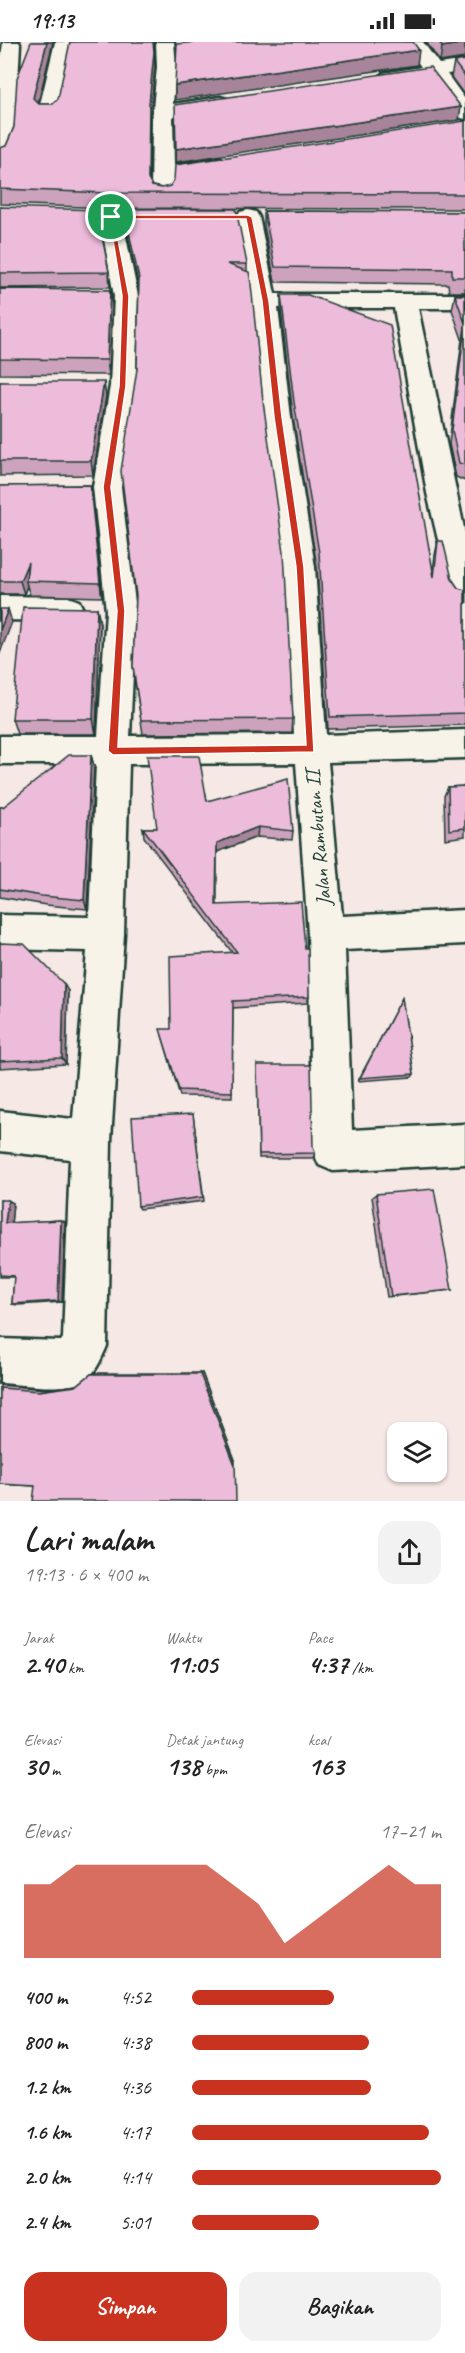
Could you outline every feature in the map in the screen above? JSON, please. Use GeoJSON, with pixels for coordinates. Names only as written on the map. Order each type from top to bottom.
{"type":"FeatureCollection","features":[{"type":"Feature","properties":{"kind":"street"},"geometry":{"type":"LineString","coordinates":[[48,113],[64,42]]}},
{"type":"Feature","properties":{"kind":"street"},"geometry":{"type":"LineString","coordinates":[[414,42],[436,70],[461,123]]}},
{"type":"Feature","properties":{"kind":"street"},"geometry":{"type":"LineString","coordinates":[[0,156],[5,141],[6,44],[33,43]]}},
{"type":"Feature","properties":{"kind":"street"},"geometry":{"type":"LineString","coordinates":[[159,217],[164,173],[163,111],[170,49]]}},
{"type":"Feature","properties":{"kind":"street"},"geometry":{"type":"LineString","coordinates":[[368,81],[465,66]]}},
{"type":"Feature","properties":{"kind":"street"},"geometry":{"type":"LineString","coordinates":[[163,111],[242,99]]}},
{"type":"Feature","properties":{"kind":"street"},"geometry":{"type":"LineString","coordinates":[[164,173],[234,162]]}},
{"type":"Feature","properties":{"kind":"street"},"geometry":{"type":"LineString","coordinates":[[0,1361],[71,1364],[85,1346],[91,1141],[106,934],[121,611],[95,487],[111,385],[114,296],[111,216]]}},
{"type":"Feature","properties":{"kind":"street","name":"Jalan Rambutan II"},"geometry":{"type":"LineString","coordinates":[[249,217],[265,301],[278,417],[300,567],[311,749],[326,934],[333,1151],[465,1144]]}},
{"type":"Feature","properties":{"kind":"street"},"geometry":{"type":"LineString","coordinates":[[404,300],[441,494],[465,591]]}},
{"type":"Feature","properties":{"kind":"street"},"geometry":{"type":"LineString","coordinates":[[265,301],[465,301]]}},
{"type":"Feature","properties":{"kind":"street"},"geometry":{"type":"LineString","coordinates":[[0,608],[121,611]]}},
{"type":"Feature","properties":{"kind":"street"},"geometry":{"type":"LineString","coordinates":[[0,750],[311,749],[465,744]]}},
{"type":"Feature","properties":{"kind":"street"},"geometry":{"type":"LineString","coordinates":[[326,934],[465,927]]}},
{"type":"Feature","properties":{"kind":"street"},"geometry":{"type":"LineString","coordinates":[[0,932],[106,934]]}},
{"type":"Feature","properties":{"kind":"street"},"geometry":{"type":"LineString","coordinates":[[0,1131],[91,1141]]}},
{"type":"Feature","properties":{"kind":"building"},"geometry":{"type":"Polygon","coordinates":[[[31,42],[47,42],[33,98],[39,104],[53,104],[58,99],[70,42],[153,42],[148,179],[152,186],[162,188],[170,186],[174,180],[175,165],[465,121],[465,194],[109,193],[0,189],[0,148],[6,146],[14,127],[17,78],[31,42]]]}},
{"type":"Feature","properties":{"kind":"building"},"geometry":{"type":"Polygon","coordinates":[[[196,42],[413,42],[419,50],[175,85],[177,44],[196,42]]]}},
{"type":"Feature","properties":{"kind":"building"},"geometry":{"type":"Polygon","coordinates":[[[439,42],[465,42],[465,43],[442,47],[439,42]]]}},
{"type":"Feature","properties":{"kind":"building"},"geometry":{"type":"Polygon","coordinates":[[[465,60],[465,77],[454,62],[465,60]]]}},
{"type":"Feature","properties":{"kind":"building"},"geometry":{"type":"Polygon","coordinates":[[[430,67],[461,107],[176,149],[175,105],[430,67]]]}},
{"type":"Feature","properties":{"kind":"building"},"geometry":{"type":"Polygon","coordinates":[[[0,207],[97,210],[109,272],[0,273],[0,207]]]}},
{"type":"Feature","properties":{"kind":"building"},"geometry":{"type":"Polygon","coordinates":[[[124,209],[236,209],[247,264],[227,264],[249,272],[251,284],[263,401],[284,552],[293,719],[141,720],[133,666],[136,596],[121,471],[137,369],[139,279],[124,209]]]}},
{"type":"Feature","properties":{"kind":"building"},"geometry":{"type":"Polygon","coordinates":[[[264,211],[465,212],[465,277],[452,277],[452,269],[275,267],[264,211]]]}},
{"type":"Feature","properties":{"kind":"building"},"geometry":{"type":"Polygon","coordinates":[[[0,289],[110,290],[107,360],[0,359],[0,289]]]}},
{"type":"Feature","properties":{"kind":"building"},"geometry":{"type":"Polygon","coordinates":[[[281,295],[308,295],[390,325],[434,577],[438,541],[443,541],[452,579],[458,588],[465,590],[465,713],[330,717],[319,553],[294,402],[281,295]]]}},
{"type":"Feature","properties":{"kind":"building"},"geometry":{"type":"Polygon","coordinates":[[[455,295],[465,295],[465,323],[455,295]]]}},
{"type":"Feature","properties":{"kind":"building"},"geometry":{"type":"Polygon","coordinates":[[[465,326],[465,465],[459,463],[452,430],[465,326]]]}},
{"type":"Feature","properties":{"kind":"building"},"geometry":{"type":"Polygon","coordinates":[[[0,382],[104,382],[91,461],[0,461],[0,382]]]}},
{"type":"Feature","properties":{"kind":"building"},"geometry":{"type":"Polygon","coordinates":[[[90,485],[100,583],[26,581],[28,562],[20,581],[0,581],[0,486],[90,485]]]}},
{"type":"Feature","properties":{"kind":"building"},"geometry":{"type":"Polygon","coordinates":[[[23,607],[97,608],[93,719],[12,719],[23,607]]]}},
{"type":"Feature","properties":{"kind":"building"},"geometry":{"type":"Polygon","coordinates":[[[0,609],[8,609],[0,630],[0,609]]]}},
{"type":"Feature","properties":{"kind":"building"},"geometry":{"type":"Polygon","coordinates":[[[69,755],[91,755],[84,900],[0,889],[0,807],[3,807],[69,755]]]}},
{"type":"Feature","properties":{"kind":"building"},"geometry":{"type":"Polygon","coordinates":[[[147,756],[199,756],[207,801],[288,779],[293,831],[258,827],[217,843],[216,905],[301,902],[305,948],[308,948],[309,997],[233,1001],[232,1092],[179,1090],[160,1029],[171,1029],[170,956],[237,952],[143,828],[157,828],[147,756]]]}},
{"type":"Feature","properties":{"kind":"building"},"geometry":{"type":"Polygon","coordinates":[[[465,786],[465,828],[449,830],[448,787],[465,786]]]}},
{"type":"Feature","properties":{"kind":"building"},"geometry":{"type":"Polygon","coordinates":[[[0,943],[24,944],[64,984],[62,1058],[0,1061],[0,943]]]}},
{"type":"Feature","properties":{"kind":"building"},"geometry":{"type":"Polygon","coordinates":[[[402,998],[414,1074],[360,1078],[402,998]]]}},
{"type":"Feature","properties":{"kind":"building"},"geometry":{"type":"Polygon","coordinates":[[[257,1065],[311,1065],[315,1153],[259,1154],[257,1065]]]}},
{"type":"Feature","properties":{"kind":"building"},"geometry":{"type":"Polygon","coordinates":[[[193,1114],[203,1197],[138,1206],[132,1117],[193,1114]]]}},
{"type":"Feature","properties":{"kind":"building"},"geometry":{"type":"Polygon","coordinates":[[[434,1189],[452,1290],[391,1296],[376,1194],[434,1189]]]}},
{"type":"Feature","properties":{"kind":"building"},"geometry":{"type":"Polygon","coordinates":[[[0,1200],[8,1200],[5,1223],[61,1220],[58,1301],[12,1304],[14,1276],[0,1275],[0,1200]]]}},
{"type":"Feature","properties":{"kind":"building"},"geometry":{"type":"Polygon","coordinates":[[[91,1374],[200,1374],[235,1465],[236,1501],[33,1501],[35,1486],[0,1484],[0,1388],[39,1391],[76,1386],[91,1374]]]}},
{"type":"Feature","properties":{"kind":"route"},"geometry":{"type":"LineString","coordinates":[[111,217],[248,217],[265,301],[278,417],[300,567],[311,749],[113,751],[121,611],[107,487],[123,386],[126,296],[111,217]]}}]}
